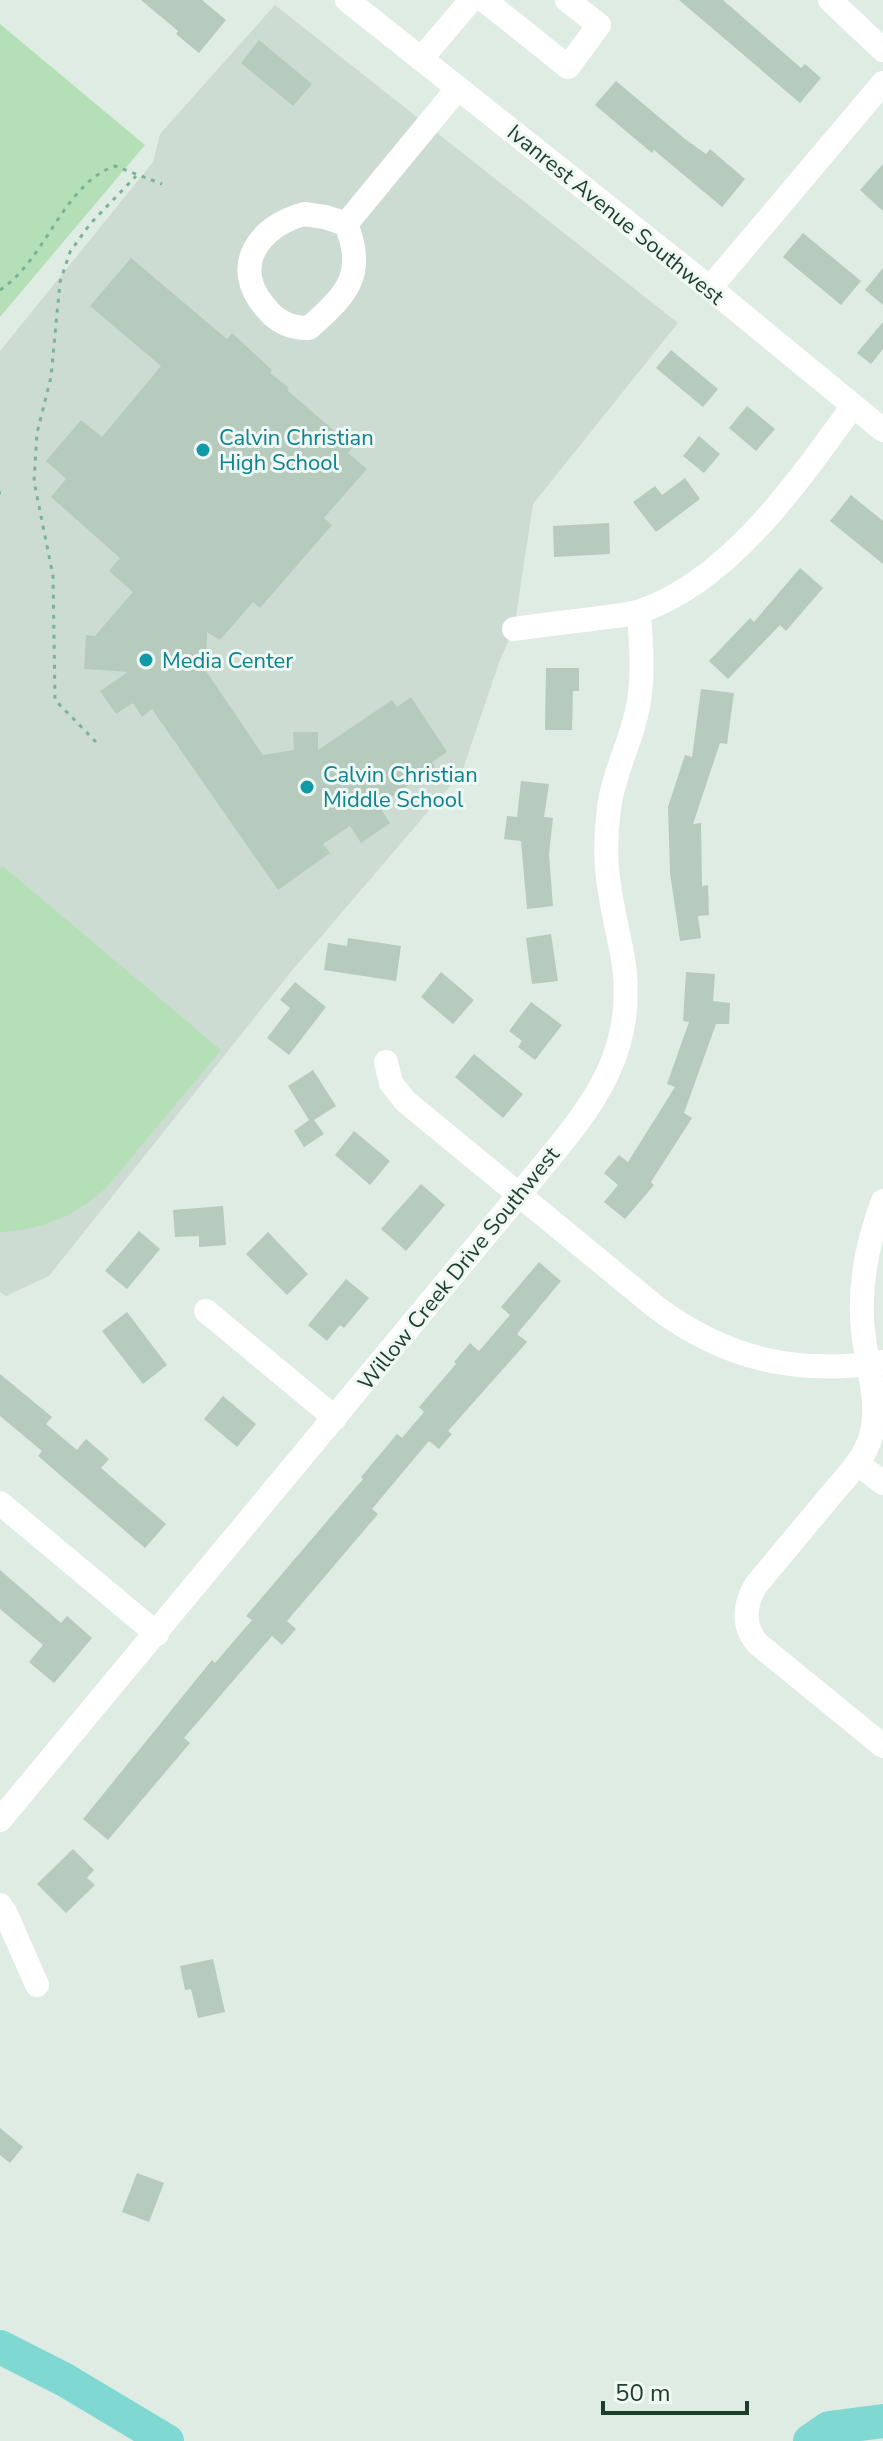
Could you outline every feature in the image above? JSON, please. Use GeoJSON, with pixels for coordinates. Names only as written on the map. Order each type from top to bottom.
{"type":"FeatureCollection","features":[{"type":"Feature","properties":{"kind":"street","name":"Ivanrest Avenue Southwest"},"geometry":{"type":"LineString","coordinates":[[347,0],[710,288],[883,430]]}},
{"type":"Feature","properties":{"kind":"street"},"geometry":{"type":"LineString","coordinates":[[421,59],[472,1],[568,67],[599,25],[567,0]]}},
{"type":"Feature","properties":{"kind":"street"},"geometry":{"type":"LineString","coordinates":[[830,0],[883,50]]}},
{"type":"Feature","properties":{"kind":"street"},"geometry":{"type":"LineString","coordinates":[[710,288],[883,83]]}},
{"type":"Feature","properties":{"kind":"street"},"geometry":{"type":"LineString","coordinates":[[346,224],[458,88]]}},
{"type":"Feature","properties":{"kind":"street"},"geometry":{"type":"LineString","coordinates":[[304,214],[346,224],[354,244],[356,266],[349,288],[309,328],[293,328],[274,318],[253,292],[248,275],[252,252],[263,236],[284,219],[304,214]]}},
{"type":"Feature","properties":{"kind":"street"},"geometry":{"type":"LineString","coordinates":[[514,629],[639,612],[667,600],[703,577],[747,539],[810,465],[853,406]]}},
{"type":"Feature","properties":{"kind":"street","name":"Willow Creek Drive Southwest"},"geometry":{"type":"LineString","coordinates":[[0,1820],[519,1195],[598,1093],[613,1063],[622,1026],[624,968],[608,890],[606,849],[612,793],[640,699],[642,664],[639,612]]}},
{"type":"Feature","properties":{"kind":"street"},"geometry":{"type":"LineString","coordinates":[[386,1062],[391,1083],[405,1101],[657,1308],[715,1344],[781,1364],[818,1368],[876,1363]]}},
{"type":"Feature","properties":{"kind":"street"},"geometry":{"type":"LineString","coordinates":[[883,1201],[870,1239],[862,1283],[862,1322],[876,1363],[870,1438],[857,1463],[756,1585],[746,1613],[749,1633],[758,1644],[883,1746]]}},
{"type":"Feature","properties":{"kind":"street"},"geometry":{"type":"LineString","coordinates":[[206,1311],[335,1418]]}},
{"type":"Feature","properties":{"kind":"street"},"geometry":{"type":"LineString","coordinates":[[857,1463],[883,1483]]}},
{"type":"Feature","properties":{"kind":"street"},"geometry":{"type":"LineString","coordinates":[[0,1503],[157,1634]]}},
{"type":"Feature","properties":{"kind":"street"},"geometry":{"type":"LineString","coordinates":[[0,1905],[37,1985]]}},
{"type":"Feature","properties":{"kind":"path"},"geometry":{"type":"LineString","coordinates":[[0,290],[21,271],[87,182],[104,170],[115,166],[162,184]]}},
{"type":"Feature","properties":{"kind":"path"},"geometry":{"type":"LineString","coordinates":[[96,742],[55,700],[53,576],[34,481],[35,453],[51,377],[60,282],[70,252],[97,216],[136,176]]}},
{"type":"Feature","properties":{"kind":"shaded area"},"geometry":{"type":"Polygon","coordinates":[[[275,5],[678,323],[533,504],[514,629],[500,660],[462,772],[290,973],[49,1276],[6,1296],[0,1292],[0,351],[153,162],[160,134],[275,5]]]}},
{"type":"Feature","properties":{"kind":"green space"},"geometry":{"type":"Polygon","coordinates":[[[0,24],[145,145],[0,317],[0,24]]]}},
{"type":"Feature","properties":{"kind":"green space"},"geometry":{"type":"Polygon","coordinates":[[[0,867],[4,867],[221,1050],[95,1198],[46,1224],[3,1232],[0,1232],[0,867]]]}},
{"type":"Feature","properties":{"kind":"building"},"geometry":{"type":"Polygon","coordinates":[[[141,0],[202,0],[226,20],[199,53],[141,0]]]}},
{"type":"Feature","properties":{"kind":"building"},"geometry":{"type":"Polygon","coordinates":[[[679,0],[723,0],[801,68],[805,64],[821,78],[800,103],[679,0]]]}},
{"type":"Feature","properties":{"kind":"building"},"geometry":{"type":"Polygon","coordinates":[[[259,40],[312,84],[293,106],[241,63],[259,40]]]}},
{"type":"Feature","properties":{"kind":"building"},"geometry":{"type":"Polygon","coordinates":[[[616,81],[685,139],[706,154],[710,149],[745,179],[722,207],[595,105],[616,81]]]}},
{"type":"Feature","properties":{"kind":"building"},"geometry":{"type":"Polygon","coordinates":[[[883,164],[883,211],[860,190],[883,164]]]}},
{"type":"Feature","properties":{"kind":"building"},"geometry":{"type":"Polygon","coordinates":[[[803,233],[861,281],[841,305],[783,257],[803,233]]]}},
{"type":"Feature","properties":{"kind":"building","name":"Calvin Christian High School"},"geometry":{"type":"Polygon","coordinates":[[[131,258],[227,339],[232,333],[272,370],[270,373],[289,388],[287,390],[353,447],[348,453],[367,469],[324,518],[332,525],[260,608],[253,602],[220,640],[207,632],[206,671],[263,755],[294,750],[293,732],[318,732],[318,750],[392,700],[397,707],[411,697],[447,752],[432,762],[435,767],[379,806],[390,823],[361,843],[350,826],[323,844],[330,853],[278,890],[152,709],[142,717],[133,703],[116,714],[100,691],[128,672],[84,669],[86,635],[95,636],[133,592],[109,571],[120,558],[51,497],[66,479],[46,461],[81,420],[102,437],[161,366],[90,306],[131,258]]]}},
{"type":"Feature","properties":{"kind":"building"},"geometry":{"type":"Polygon","coordinates":[[[883,268],[883,305],[865,290],[883,268]]]}},
{"type":"Feature","properties":{"kind":"building"},"geometry":{"type":"Polygon","coordinates":[[[883,322],[883,349],[871,364],[857,353],[883,322]]]}},
{"type":"Feature","properties":{"kind":"building"},"geometry":{"type":"Polygon","coordinates":[[[671,350],[718,389],[703,407],[656,368],[671,350]]]}},
{"type":"Feature","properties":{"kind":"building"},"geometry":{"type":"Polygon","coordinates":[[[747,406],[775,429],[756,451],[729,428],[747,406]]]}},
{"type":"Feature","properties":{"kind":"building"},"geometry":{"type":"Polygon","coordinates":[[[699,436],[720,454],[704,473],[683,456],[699,436]]]}},
{"type":"Feature","properties":{"kind":"building"},"geometry":{"type":"Polygon","coordinates":[[[685,478],[700,499],[656,532],[633,502],[655,486],[662,495],[685,478]]]}},
{"type":"Feature","properties":{"kind":"building"},"geometry":{"type":"Polygon","coordinates":[[[851,495],[883,521],[883,564],[830,521],[851,495]]]}},
{"type":"Feature","properties":{"kind":"building"},"geometry":{"type":"Polygon","coordinates":[[[609,523],[610,554],[554,557],[553,526],[609,523]]]}},
{"type":"Feature","properties":{"kind":"building"},"geometry":{"type":"Polygon","coordinates":[[[800,568],[823,588],[786,631],[780,625],[728,679],[709,661],[750,618],[754,622],[800,568]]]}},
{"type":"Feature","properties":{"kind":"building"},"geometry":{"type":"Polygon","coordinates":[[[546,668],[579,668],[579,691],[573,691],[572,730],[545,730],[546,668]]]}},
{"type":"Feature","properties":{"kind":"building"},"geometry":{"type":"Polygon","coordinates":[[[701,689],[734,693],[727,744],[720,743],[693,824],[701,823],[702,886],[708,885],[709,915],[698,916],[701,938],[680,941],[670,873],[668,807],[685,755],[692,757],[701,689]]]}},
{"type":"Feature","properties":{"kind":"building"},"geometry":{"type":"Polygon","coordinates":[[[521,781],[549,784],[544,817],[553,818],[549,854],[553,906],[527,909],[521,841],[504,839],[507,816],[517,817],[521,781]]]}},
{"type":"Feature","properties":{"kind":"building"},"geometry":{"type":"Polygon","coordinates":[[[551,934],[558,981],[532,984],[526,938],[551,934]]]}},
{"type":"Feature","properties":{"kind":"building"},"geometry":{"type":"Polygon","coordinates":[[[348,938],[401,946],[396,981],[324,970],[328,943],[347,946],[348,938]]]}},
{"type":"Feature","properties":{"kind":"building"},"geometry":{"type":"Polygon","coordinates":[[[441,972],[474,1000],[453,1024],[421,997],[441,972]]]}},
{"type":"Feature","properties":{"kind":"building"},"geometry":{"type":"Polygon","coordinates":[[[686,972],[715,974],[713,1001],[730,1003],[729,1024],[716,1024],[684,1113],[692,1118],[651,1182],[654,1185],[625,1219],[604,1202],[618,1185],[604,1173],[619,1155],[628,1162],[675,1087],[667,1084],[689,1022],[683,1021],[686,972]]]}},
{"type":"Feature","properties":{"kind":"building"},"geometry":{"type":"Polygon","coordinates":[[[295,982],[326,1007],[289,1055],[267,1038],[290,1008],[280,1000],[295,982]]]}},
{"type":"Feature","properties":{"kind":"building"},"geometry":{"type":"Polygon","coordinates":[[[531,1002],[562,1025],[535,1060],[518,1047],[522,1041],[509,1031],[531,1002]]]}},
{"type":"Feature","properties":{"kind":"building"},"geometry":{"type":"Polygon","coordinates":[[[474,1054],[523,1094],[503,1118],[455,1077],[474,1054]]]}},
{"type":"Feature","properties":{"kind":"building"},"geometry":{"type":"Polygon","coordinates":[[[313,1070],[336,1106],[314,1120],[324,1134],[304,1147],[294,1131],[309,1120],[288,1086],[313,1070]]]}},
{"type":"Feature","properties":{"kind":"building"},"geometry":{"type":"Polygon","coordinates":[[[354,1131],[390,1161],[370,1185],[335,1155],[354,1131]]]}},
{"type":"Feature","properties":{"kind":"building"},"geometry":{"type":"Polygon","coordinates":[[[421,1184],[445,1205],[406,1251],[381,1229],[421,1184]]]}},
{"type":"Feature","properties":{"kind":"building"},"geometry":{"type":"Polygon","coordinates":[[[223,1206],[226,1245],[199,1247],[199,1236],[175,1237],[173,1210],[223,1206]]]}},
{"type":"Feature","properties":{"kind":"building"},"geometry":{"type":"Polygon","coordinates":[[[139,1231],[160,1249],[127,1289],[105,1271],[139,1231]]]}},
{"type":"Feature","properties":{"kind":"building"},"geometry":{"type":"Polygon","coordinates":[[[268,1232],[308,1274],[287,1295],[246,1254],[268,1232]]]}},
{"type":"Feature","properties":{"kind":"building"},"geometry":{"type":"Polygon","coordinates":[[[539,1262],[561,1281],[517,1334],[527,1342],[448,1431],[452,1434],[439,1449],[429,1441],[372,1509],[378,1514],[287,1621],[296,1629],[282,1645],[272,1636],[184,1738],[190,1743],[108,1840],[83,1819],[212,1660],[215,1663],[252,1620],[246,1616],[363,1479],[361,1477],[397,1434],[402,1438],[424,1412],[419,1407],[470,1343],[479,1351],[510,1315],[501,1307],[539,1262]]]}},
{"type":"Feature","properties":{"kind":"building"},"geometry":{"type":"Polygon","coordinates":[[[346,1279],[369,1298],[344,1328],[340,1325],[327,1341],[308,1325],[346,1279]]]}},
{"type":"Feature","properties":{"kind":"building"},"geometry":{"type":"Polygon","coordinates":[[[127,1312],[167,1365],[143,1384],[102,1331],[127,1312]]]}},
{"type":"Feature","properties":{"kind":"building"},"geometry":{"type":"Polygon","coordinates":[[[0,1374],[52,1417],[46,1424],[77,1450],[86,1439],[109,1459],[101,1468],[166,1524],[145,1548],[38,1456],[42,1451],[0,1416],[0,1374]]]}},
{"type":"Feature","properties":{"kind":"building"},"geometry":{"type":"Polygon","coordinates":[[[223,1396],[256,1424],[237,1447],[204,1419],[223,1396]]]}},
{"type":"Feature","properties":{"kind":"building"},"geometry":{"type":"Polygon","coordinates":[[[0,1570],[61,1623],[67,1616],[92,1638],[54,1683],[29,1662],[43,1645],[0,1609],[0,1570]]]}},
{"type":"Feature","properties":{"kind":"building"},"geometry":{"type":"Polygon","coordinates":[[[73,1849],[94,1870],[87,1878],[95,1885],[66,1913],[37,1884],[73,1849]]]}},
{"type":"Feature","properties":{"kind":"building"},"geometry":{"type":"Polygon","coordinates":[[[213,1959],[225,2012],[198,2018],[191,1989],[185,1990],[180,1966],[213,1959]]]}},
{"type":"Feature","properties":{"kind":"building"},"geometry":{"type":"Polygon","coordinates":[[[0,2128],[23,2147],[10,2163],[0,2155],[0,2128]]]}},
{"type":"Feature","properties":{"kind":"building"},"geometry":{"type":"Polygon","coordinates":[[[137,2173],[164,2183],[149,2222],[122,2212],[137,2173]]]}},
{"type":"Feature","properties":{"kind":"waterway"},"geometry":{"type":"LineString","coordinates":[[0,2347],[65,2380],[167,2441]]}},
{"type":"Feature","properties":{"kind":"waterway"},"geometry":{"type":"LineString","coordinates":[[810,2441],[829,2428],[883,2421]]}},
{"type":"Feature","properties":{"kind":"place","name":"Calvin Christian High School"},"geometry":{"type":"Point","coordinates":[203,450]}},
{"type":"Feature","properties":{"kind":"place","name":"Media Center"},"geometry":{"type":"Point","coordinates":[146,660]}},
{"type":"Feature","properties":{"kind":"place","name":"Calvin Christian Middle School"},"geometry":{"type":"Point","coordinates":[307,787]}}]}
